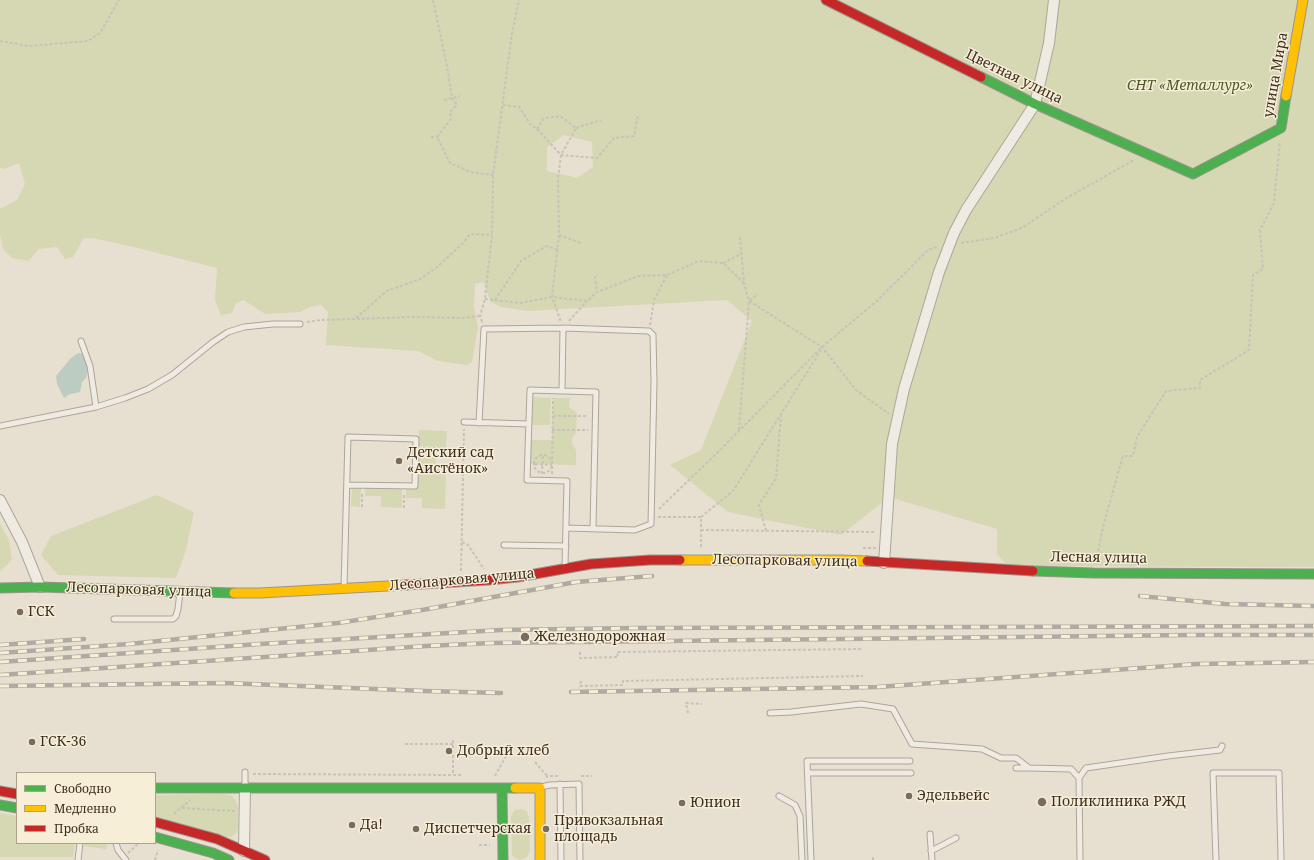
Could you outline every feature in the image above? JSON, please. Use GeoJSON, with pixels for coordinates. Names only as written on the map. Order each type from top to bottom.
{"type":"FeatureCollection","features":[{"type":"Feature","properties":{"kind":"street","name":"Цветная улица"},"geometry":{"type":"LineString","coordinates":[[826,0],[1035,104],[1193,174]]}},
{"type":"Feature","properties":{"kind":"street"},"geometry":{"type":"LineString","coordinates":[[884,563],[892,444],[904,389],[939,272],[954,233],[966,210],[1035,104],[1049,43],[1054,0]]}},
{"type":"Feature","properties":{"kind":"street","name":"улица Мира"},"geometry":{"type":"LineString","coordinates":[[1193,174],[1281,128],[1303,0]]}},
{"type":"Feature","properties":{"kind":"street"},"geometry":{"type":"LineString","coordinates":[[0,500],[22,542],[40,587]]}},
{"type":"Feature","properties":{"kind":"street","name":"Лесопарковая улица"},"geometry":{"type":"LineString","coordinates":[[0,588],[40,587],[260,593],[489,580],[518,577],[565,568],[617,562],[701,560],[842,560],[884,563]]}},
{"type":"Feature","properties":{"kind":"street","name":"Лесная улица"},"geometry":{"type":"LineString","coordinates":[[884,563],[1094,573],[1314,574]]}},
{"type":"Feature","properties":{"kind":"street"},"geometry":{"type":"LineString","coordinates":[[244,851],[245,787]]}},
{"type":"Feature","properties":{"kind":"street"},"geometry":{"type":"LineString","coordinates":[[156,788],[540,788],[540,860]]}},
{"type":"Feature","properties":{"kind":"street"},"geometry":{"type":"LineString","coordinates":[[502,788],[504,860]]}},
{"type":"Feature","properties":{"kind":"street"},"geometry":{"type":"LineString","coordinates":[[0,790],[16,794]]}},
{"type":"Feature","properties":{"kind":"street"},"geometry":{"type":"LineString","coordinates":[[0,805],[16,808]]}},
{"type":"Feature","properties":{"kind":"street"},"geometry":{"type":"LineString","coordinates":[[156,822],[217,839],[265,860]]}},
{"type":"Feature","properties":{"kind":"street"},"geometry":{"type":"LineString","coordinates":[[157,841],[213,853],[229,860]]}},
{"type":"Feature","properties":{"kind":"lane"},"geometry":{"type":"LineString","coordinates":[[0,426],[96,407],[148,389],[172,375],[213,342],[228,332],[244,327],[300,324]]}},
{"type":"Feature","properties":{"kind":"lane"},"geometry":{"type":"LineString","coordinates":[[562,391],[563,328]]}},
{"type":"Feature","properties":{"kind":"lane"},"geometry":{"type":"LineString","coordinates":[[479,423],[484,329],[563,328],[649,331],[653,335],[654,382],[651,524],[635,530],[566,528]]}},
{"type":"Feature","properties":{"kind":"lane"},"geometry":{"type":"LineString","coordinates":[[81,341],[90,366],[96,407]]}},
{"type":"Feature","properties":{"kind":"lane"},"geometry":{"type":"LineString","coordinates":[[565,568],[567,481],[528,480],[530,390],[596,392],[593,528]]}},
{"type":"Feature","properties":{"kind":"lane"},"geometry":{"type":"LineString","coordinates":[[464,422],[529,424]]}},
{"type":"Feature","properties":{"kind":"lane"},"geometry":{"type":"LineString","coordinates":[[344,589],[348,437],[416,439],[415,486],[347,485]]}},
{"type":"Feature","properties":{"kind":"lane"},"geometry":{"type":"LineString","coordinates":[[504,545],[566,546]]}},
{"type":"Feature","properties":{"kind":"lane"},"geometry":{"type":"LineString","coordinates":[[114,619],[173,619],[176,616],[178,609],[180,592]]}},
{"type":"Feature","properties":{"kind":"lane"},"geometry":{"type":"LineString","coordinates":[[770,713],[861,704],[894,709],[912,744],[982,749],[1001,758],[1016,758],[1028,768]]}},
{"type":"Feature","properties":{"kind":"lane"},"geometry":{"type":"LineString","coordinates":[[1080,860],[1079,778],[1086,768],[1220,750],[1222,746]]}},
{"type":"Feature","properties":{"kind":"lane"},"geometry":{"type":"LineString","coordinates":[[811,860],[807,760],[910,761]]}},
{"type":"Feature","properties":{"kind":"lane"},"geometry":{"type":"LineString","coordinates":[[1016,768],[1071,769],[1079,778]]}},
{"type":"Feature","properties":{"kind":"lane"},"geometry":{"type":"LineString","coordinates":[[245,773],[245,787]]}},
{"type":"Feature","properties":{"kind":"lane"},"geometry":{"type":"LineString","coordinates":[[808,773],[911,773]]}},
{"type":"Feature","properties":{"kind":"lane"},"geometry":{"type":"LineString","coordinates":[[1216,860],[1214,773],[1279,773],[1281,860]]}},
{"type":"Feature","properties":{"kind":"lane"},"geometry":{"type":"LineString","coordinates":[[540,788],[550,784],[579,784],[580,857],[575,860]]}},
{"type":"Feature","properties":{"kind":"lane"},"geometry":{"type":"LineString","coordinates":[[560,784],[561,860]]}},
{"type":"Feature","properties":{"kind":"lane"},"geometry":{"type":"LineString","coordinates":[[779,796],[795,805],[800,816],[802,860]]}},
{"type":"Feature","properties":{"kind":"lane"},"geometry":{"type":"LineString","coordinates":[[930,834],[932,860]]}},
{"type":"Feature","properties":{"kind":"lane"},"geometry":{"type":"LineString","coordinates":[[931,851],[956,838]]}},
{"type":"Feature","properties":{"kind":"lane"},"geometry":{"type":"LineString","coordinates":[[78,860],[80,844]]}},
{"type":"Feature","properties":{"kind":"lane"},"geometry":{"type":"LineString","coordinates":[[116,844],[121,855],[126,860]]}},
{"type":"Feature","properties":{"kind":"path"},"geometry":{"type":"LineString","coordinates":[[0,41],[29,46],[88,41],[100,33],[119,0]]}},
{"type":"Feature","properties":{"kind":"path"},"geometry":{"type":"LineString","coordinates":[[433,0],[452,98],[456,105],[450,112],[451,119],[437,137]]}},
{"type":"Feature","properties":{"kind":"path"},"geometry":{"type":"LineString","coordinates":[[300,324],[321,320],[412,317],[461,318],[480,316],[485,299],[492,235],[493,174],[512,33],[519,0]]}},
{"type":"Feature","properties":{"kind":"path"},"geometry":{"type":"LineString","coordinates":[[444,100],[460,96]]}},
{"type":"Feature","properties":{"kind":"path"},"geometry":{"type":"LineString","coordinates":[[503,105],[519,107],[531,125],[537,129],[561,155],[598,158],[614,138],[634,136],[638,115]]}},
{"type":"Feature","properties":{"kind":"path"},"geometry":{"type":"LineString","coordinates":[[537,129],[544,118],[560,116],[576,128]]}},
{"type":"Feature","properties":{"kind":"path"},"geometry":{"type":"LineString","coordinates":[[601,120],[576,128],[561,155],[558,179],[558,250],[552,297],[563,328],[597,292],[638,276],[667,275],[699,261],[723,263],[742,254]]}},
{"type":"Feature","properties":{"kind":"path"},"geometry":{"type":"LineString","coordinates":[[1094,573],[1104,523],[1123,456],[1133,456],[1137,437],[1166,391],[1200,388],[1200,380],[1249,350],[1253,275],[1263,269],[1260,230],[1274,203],[1281,128]]}},
{"type":"Feature","properties":{"kind":"path"},"geometry":{"type":"LineString","coordinates":[[431,137],[437,137]]}},
{"type":"Feature","properties":{"kind":"path"},"geometry":{"type":"LineString","coordinates":[[437,137],[450,163],[470,172],[493,174]]}},
{"type":"Feature","properties":{"kind":"path"},"geometry":{"type":"LineString","coordinates":[[651,517],[822,347],[878,300],[928,250],[950,244],[994,238],[1022,228],[1065,199],[1146,153]]}},
{"type":"Feature","properties":{"kind":"path"},"geometry":{"type":"LineString","coordinates":[[355,319],[387,291],[420,279],[436,268],[464,242],[470,234],[492,235]]}},
{"type":"Feature","properties":{"kind":"path"},"geometry":{"type":"LineString","coordinates":[[559,234],[581,243]]}},
{"type":"Feature","properties":{"kind":"path"},"geometry":{"type":"LineString","coordinates":[[739,431],[749,301],[744,283],[740,238]]}},
{"type":"Feature","properties":{"kind":"path"},"geometry":{"type":"LineString","coordinates":[[495,300],[521,261],[547,246],[558,250]]}},
{"type":"Feature","properties":{"kind":"path"},"geometry":{"type":"LineString","coordinates":[[723,263],[744,283]]}},
{"type":"Feature","properties":{"kind":"path"},"geometry":{"type":"LineString","coordinates":[[649,331],[654,300],[667,275]]}},
{"type":"Feature","properties":{"kind":"path"},"geometry":{"type":"LineString","coordinates":[[595,276],[597,292]]}},
{"type":"Feature","properties":{"kind":"path"},"geometry":{"type":"LineString","coordinates":[[749,301],[758,294]]}},
{"type":"Feature","properties":{"kind":"path"},"geometry":{"type":"LineString","coordinates":[[485,299],[520,303],[552,297],[587,301]]}},
{"type":"Feature","properties":{"kind":"path"},"geometry":{"type":"LineString","coordinates":[[749,301],[822,347],[856,390],[897,420]]}},
{"type":"Feature","properties":{"kind":"path"},"geometry":{"type":"LineString","coordinates":[[651,517],[701,517],[733,491],[822,347]]}},
{"type":"Feature","properties":{"kind":"path"},"geometry":{"type":"LineString","coordinates":[[551,480],[553,391]]}},
{"type":"Feature","properties":{"kind":"path"},"geometry":{"type":"LineString","coordinates":[[766,531],[759,505],[776,478],[781,414]]}},
{"type":"Feature","properties":{"kind":"path"},"geometry":{"type":"LineString","coordinates":[[553,416],[595,416]]}},
{"type":"Feature","properties":{"kind":"path"},"geometry":{"type":"LineString","coordinates":[[461,582],[464,422]]}},
{"type":"Feature","properties":{"kind":"path"},"geometry":{"type":"LineString","coordinates":[[552,430],[595,430]]}},
{"type":"Feature","properties":{"kind":"path"},"geometry":{"type":"LineString","coordinates":[[416,448],[446,448]]}},
{"type":"Feature","properties":{"kind":"path"},"geometry":{"type":"LineString","coordinates":[[543,455],[548,457],[552,465]]}},
{"type":"Feature","properties":{"kind":"path"},"geometry":{"type":"LineString","coordinates":[[543,455],[536,459],[534,464],[537,471],[542,473],[549,470],[552,465]]}},
{"type":"Feature","properties":{"kind":"path"},"geometry":{"type":"LineString","coordinates":[[542,480],[543,455]]}},
{"type":"Feature","properties":{"kind":"path"},"geometry":{"type":"LineString","coordinates":[[528,464],[552,465]]}},
{"type":"Feature","properties":{"kind":"path"},"geometry":{"type":"LineString","coordinates":[[415,470],[446,470]]}},
{"type":"Feature","properties":{"kind":"path"},"geometry":{"type":"LineString","coordinates":[[362,507],[363,485]]}},
{"type":"Feature","properties":{"kind":"path"},"geometry":{"type":"LineString","coordinates":[[404,486],[404,508]]}},
{"type":"Feature","properties":{"kind":"path"},"geometry":{"type":"LineString","coordinates":[[701,517],[701,560]]}},
{"type":"Feature","properties":{"kind":"path"},"geometry":{"type":"LineString","coordinates":[[701,530],[881,532]]}},
{"type":"Feature","properties":{"kind":"path"},"geometry":{"type":"LineString","coordinates":[[461,541],[468,545],[481,564],[489,580]]}},
{"type":"Feature","properties":{"kind":"path"},"geometry":{"type":"LineString","coordinates":[[857,548],[880,548]]}},
{"type":"Feature","properties":{"kind":"path"},"geometry":{"type":"LineString","coordinates":[[580,652],[580,658],[618,657],[617,652],[863,649]]}},
{"type":"Feature","properties":{"kind":"path"},"geometry":{"type":"LineString","coordinates":[[580,681],[580,686],[624,685],[623,681],[863,676]]}},
{"type":"Feature","properties":{"kind":"path"},"geometry":{"type":"LineString","coordinates":[[688,712],[686,703],[702,704]]}},
{"type":"Feature","properties":{"kind":"path"},"geometry":{"type":"LineString","coordinates":[[453,740],[454,774]]}},
{"type":"Feature","properties":{"kind":"path"},"geometry":{"type":"LineString","coordinates":[[404,744],[453,744]]}},
{"type":"Feature","properties":{"kind":"path"},"geometry":{"type":"LineString","coordinates":[[488,776],[495,776],[506,756]]}},
{"type":"Feature","properties":{"kind":"path"},"geometry":{"type":"LineString","coordinates":[[535,762],[547,776]]}},
{"type":"Feature","properties":{"kind":"path"},"geometry":{"type":"LineString","coordinates":[[245,773],[467,775]]}},
{"type":"Feature","properties":{"kind":"path"},"geometry":{"type":"LineString","coordinates":[[181,808],[245,811]]}},
{"type":"Feature","properties":{"kind":"path"},"geometry":{"type":"LineString","coordinates":[[155,860],[157,841]]}},
{"type":"Feature","properties":{"kind":"path"},"geometry":{"type":"LineString","coordinates":[[479,845],[493,845]]}},
{"type":"Feature","properties":{"kind":"green space","name":"СНТ «Металлург»"},"geometry":{"type":"Polygon","coordinates":[[[0,0],[1314,0],[1314,567],[1008,566],[997,554],[997,529],[889,497],[841,535],[728,512],[670,465],[701,450],[752,321],[727,300],[528,311],[501,307],[491,302],[483,282],[475,284],[474,307],[478,327],[472,362],[467,365],[438,361],[418,351],[326,345],[328,312],[321,305],[310,307],[301,312],[265,314],[244,300],[236,303],[232,313],[221,315],[215,300],[217,268],[93,238],[84,238],[73,257],[65,259],[57,247],[39,249],[29,261],[12,258],[3,249],[0,235],[0,209],[17,200],[25,184],[19,163],[4,169],[0,168],[0,0]],[[564,135],[547,147],[547,171],[577,178],[593,167],[592,142],[564,135]]]}},
{"type":"Feature","properties":{"kind":"green space"},"geometry":{"type":"Polygon","coordinates":[[[532,397],[551,398],[550,425],[532,425],[532,397]]]}},
{"type":"Feature","properties":{"kind":"green space"},"geometry":{"type":"Polygon","coordinates":[[[553,398],[570,398],[569,407],[577,413],[576,433],[572,438],[572,444],[576,450],[576,465],[531,464],[531,440],[552,440],[553,398]]]}},
{"type":"Feature","properties":{"kind":"green space"},"geometry":{"type":"Polygon","coordinates":[[[419,430],[447,431],[446,447],[418,446],[419,430]]]}},
{"type":"Feature","properties":{"kind":"green space"},"geometry":{"type":"Polygon","coordinates":[[[419,449],[446,450],[446,453],[436,452],[436,468],[418,468],[419,449]]]}},
{"type":"Feature","properties":{"kind":"green space"},"geometry":{"type":"Polygon","coordinates":[[[418,471],[446,472],[445,509],[422,508],[422,498],[406,498],[406,489],[418,489],[418,471]]]}},
{"type":"Feature","properties":{"kind":"green space"},"geometry":{"type":"Polygon","coordinates":[[[352,488],[361,488],[360,507],[351,506],[352,488]]]}},
{"type":"Feature","properties":{"kind":"green space"},"geometry":{"type":"Polygon","coordinates":[[[365,488],[402,489],[402,508],[381,507],[381,496],[365,496],[365,488]]]}},
{"type":"Feature","properties":{"kind":"green space"},"geometry":{"type":"Polygon","coordinates":[[[157,495],[194,512],[186,550],[176,578],[58,575],[41,555],[51,536],[157,495]]]}},
{"type":"Feature","properties":{"kind":"green space"},"geometry":{"type":"Polygon","coordinates":[[[0,524],[9,540],[12,560],[0,571],[0,524]]]}},
{"type":"Feature","properties":{"kind":"green space"},"geometry":{"type":"Polygon","coordinates":[[[222,794],[232,796],[238,806],[237,832],[231,837],[227,837],[156,819],[156,795],[222,794]]]}},
{"type":"Feature","properties":{"kind":"green space"},"geometry":{"type":"Polygon","coordinates":[[[521,809],[526,811],[529,817],[530,851],[527,857],[520,860],[512,855],[511,817],[514,810],[521,809]]]}},
{"type":"Feature","properties":{"kind":"green space"},"geometry":{"type":"Polygon","coordinates":[[[0,813],[16,816],[16,844],[75,844],[73,857],[0,857],[0,813]]]}},
{"type":"Feature","properties":{"kind":"green space"},"geometry":{"type":"Polygon","coordinates":[[[84,844],[107,844],[106,849],[84,846],[84,844]]]}},
{"type":"Feature","properties":{"kind":"shaded area"},"geometry":{"type":"Polygon","coordinates":[[[78,353],[84,354],[87,361],[88,370],[86,378],[82,382],[80,392],[70,394],[64,398],[57,384],[56,376],[71,358],[78,353]]]}},
{"type":"Feature","properties":{"kind":"railway"},"geometry":{"type":"LineString","coordinates":[[0,653],[129,644],[338,623],[422,610],[576,582],[652,576]]}},
{"type":"Feature","properties":{"kind":"railway"},"geometry":{"type":"LineString","coordinates":[[1140,596],[1225,604],[1314,606]]}},
{"type":"Feature","properties":{"kind":"railway"},"geometry":{"type":"LineString","coordinates":[[0,662],[260,644],[501,630],[637,628],[1314,626]]}},
{"type":"Feature","properties":{"kind":"railway"},"geometry":{"type":"LineString","coordinates":[[0,675],[426,646],[492,643],[1314,635]]}},
{"type":"Feature","properties":{"kind":"railway"},"geometry":{"type":"LineString","coordinates":[[0,645],[84,639]]}},
{"type":"Feature","properties":{"kind":"railway"},"geometry":{"type":"LineString","coordinates":[[571,692],[877,687],[1197,664],[1314,662]]}},
{"type":"Feature","properties":{"kind":"railway"},"geometry":{"type":"LineString","coordinates":[[0,686],[225,683],[501,693]]}},
{"type":"Feature","properties":{"kind":"traffic: fast"},"geometry":{"type":"LineString","coordinates":[[981,77],[1035,104],[1193,174],[1281,128],[1286,96]]}},
{"type":"Feature","properties":{"kind":"traffic: fast"},"geometry":{"type":"LineString","coordinates":[[1033,571],[1094,573],[1314,574]]}},
{"type":"Feature","properties":{"kind":"traffic: fast"},"geometry":{"type":"LineString","coordinates":[[0,588],[40,587],[234,593]]}},
{"type":"Feature","properties":{"kind":"traffic: fast"},"geometry":{"type":"LineString","coordinates":[[156,788],[515,788]]}},
{"type":"Feature","properties":{"kind":"traffic: fast"},"geometry":{"type":"LineString","coordinates":[[502,788],[503,860]]}},
{"type":"Feature","properties":{"kind":"traffic: fast"},"geometry":{"type":"LineString","coordinates":[[0,805],[16,808]]}},
{"type":"Feature","properties":{"kind":"traffic: fast"},"geometry":{"type":"LineString","coordinates":[[156,837],[213,853],[229,860]]}},
{"type":"Feature","properties":{"kind":"traffic: slow"},"geometry":{"type":"LineString","coordinates":[[1286,96],[1303,0]]}},
{"type":"Feature","properties":{"kind":"traffic: slow"},"geometry":{"type":"LineString","coordinates":[[680,560],[867,561]]}},
{"type":"Feature","properties":{"kind":"traffic: slow"},"geometry":{"type":"LineString","coordinates":[[234,593],[260,593],[406,585]]}},
{"type":"Feature","properties":{"kind":"traffic: slow"},"geometry":{"type":"LineString","coordinates":[[515,788],[540,788],[540,860]]}},
{"type":"Feature","properties":{"kind":"traffic: jam"},"geometry":{"type":"LineString","coordinates":[[826,0],[981,77]]}},
{"type":"Feature","properties":{"kind":"traffic: jam"},"geometry":{"type":"LineString","coordinates":[[406,585],[518,577],[591,564],[650,560],[680,560]]}},
{"type":"Feature","properties":{"kind":"traffic: jam"},"geometry":{"type":"LineString","coordinates":[[867,561],[1033,571]]}},
{"type":"Feature","properties":{"kind":"traffic: jam"},"geometry":{"type":"LineString","coordinates":[[0,791],[16,794]]}},
{"type":"Feature","properties":{"kind":"traffic: jam"},"geometry":{"type":"LineString","coordinates":[[156,822],[217,839],[265,860]]}},
{"type":"Feature","properties":{"kind":"place","name":"Детский сад «Аистёнок»"},"geometry":{"type":"Point","coordinates":[399,461]}},
{"type":"Feature","properties":{"kind":"place","name":"ГСК"},"geometry":{"type":"Point","coordinates":[20,612]}},
{"type":"Feature","properties":{"kind":"place","name":"Железнодорожная"},"geometry":{"type":"Point","coordinates":[525,637]}},
{"type":"Feature","properties":{"kind":"place","name":"ГСК-36"},"geometry":{"type":"Point","coordinates":[32,742]}},
{"type":"Feature","properties":{"kind":"place","name":"Добрый хлеб"},"geometry":{"type":"Point","coordinates":[449,751]}},
{"type":"Feature","properties":{"kind":"place","name":"Эдельвейс"},"geometry":{"type":"Point","coordinates":[909,796]}},
{"type":"Feature","properties":{"kind":"place","name":"Поликлиника РЖД"},"geometry":{"type":"Point","coordinates":[1042,802]}},
{"type":"Feature","properties":{"kind":"place","name":"Юнион"},"geometry":{"type":"Point","coordinates":[682,803]}},
{"type":"Feature","properties":{"kind":"place","name":"Да!"},"geometry":{"type":"Point","coordinates":[352,825]}},
{"type":"Feature","properties":{"kind":"place","name":"Диспетчерская"},"geometry":{"type":"Point","coordinates":[416,829]}},
{"type":"Feature","properties":{"kind":"place","name":"Привокзальная площадь"},"geometry":{"type":"Point","coordinates":[546,829]}}]}
